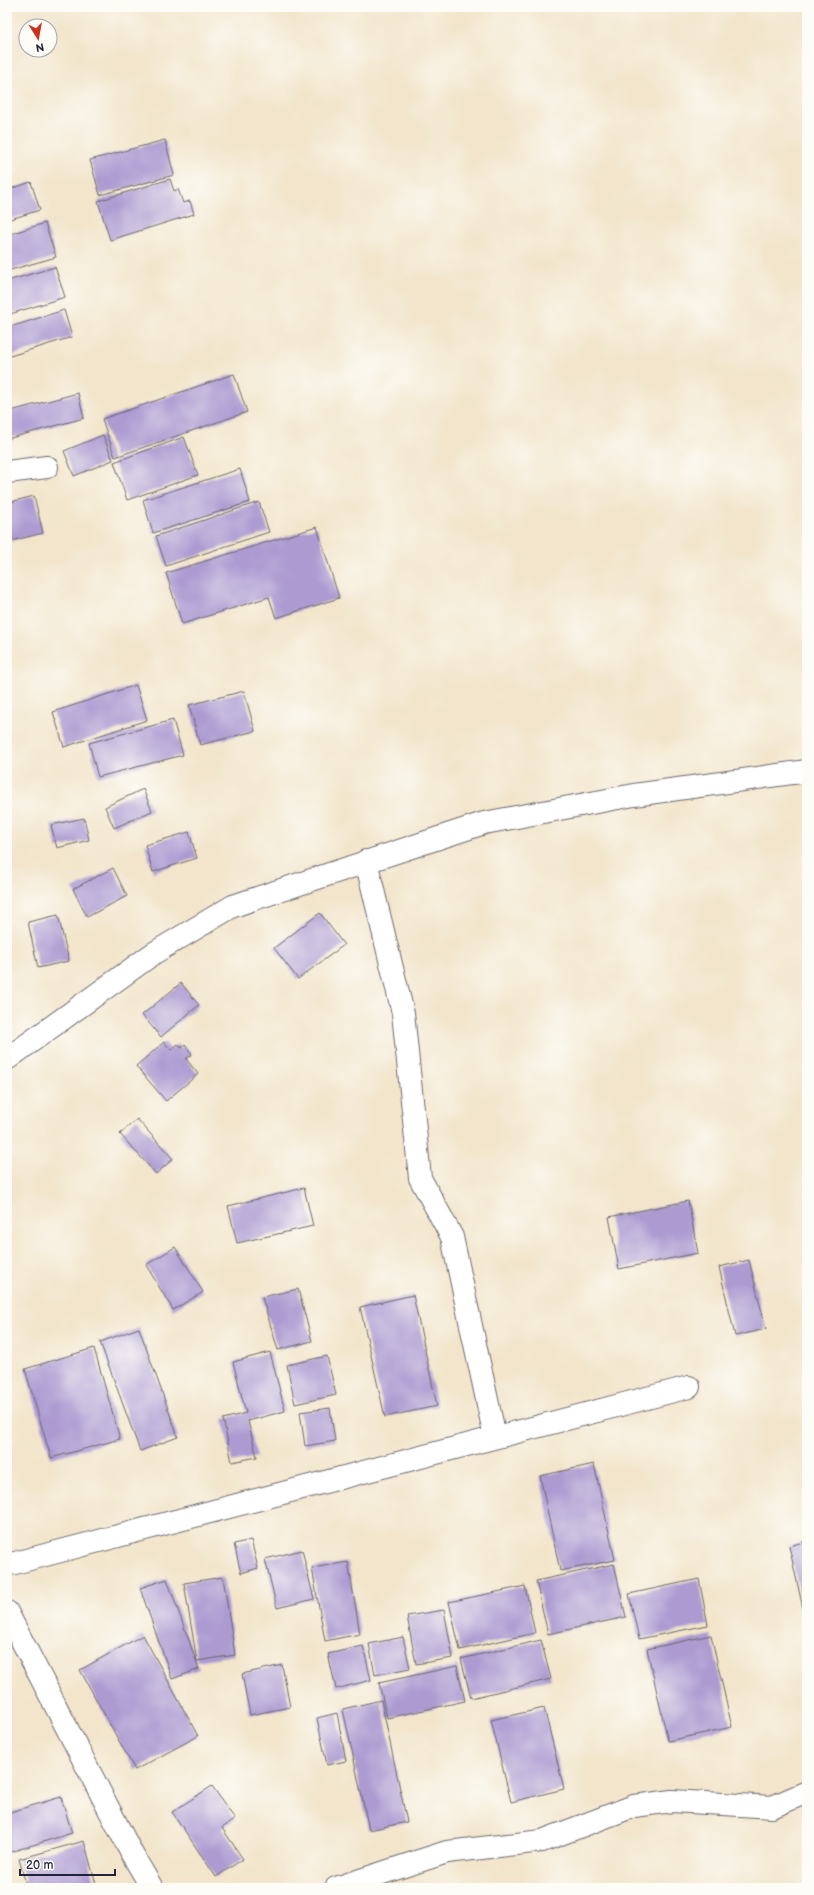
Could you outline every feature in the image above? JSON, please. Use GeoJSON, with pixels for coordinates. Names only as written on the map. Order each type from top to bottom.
{"type":"FeatureCollection","features":[{"type":"Feature","properties":{"kind":"street"},"geometry":{"type":"LineString","coordinates":[[7,472],[46,467]]}},
{"type":"Feature","properties":{"kind":"street"},"geometry":{"type":"LineString","coordinates":[[7,1059],[154,953],[232,906],[484,823],[634,795],[807,771]]}},
{"type":"Feature","properties":{"kind":"street"},"geometry":{"type":"LineString","coordinates":[[366,861],[403,1013],[420,1178],[452,1237],[495,1437]]}},
{"type":"Feature","properties":{"kind":"street"},"geometry":{"type":"LineString","coordinates":[[7,1565],[495,1437],[689,1388]]}},
{"type":"Feature","properties":{"kind":"street"},"geometry":{"type":"LineString","coordinates":[[7,1612],[12,1635],[152,1888]]}},
{"type":"Feature","properties":{"kind":"street"},"geometry":{"type":"LineString","coordinates":[[336,1888],[447,1852],[542,1841],[634,1806],[672,1801],[772,1807],[807,1792]]}},
{"type":"Feature","properties":{"kind":"building"},"geometry":{"type":"Polygon","coordinates":[[[165,140],[174,175],[100,195],[90,160],[165,140]]]}},
{"type":"Feature","properties":{"kind":"building"},"geometry":{"type":"Polygon","coordinates":[[[170,179],[174,191],[178,189],[183,203],[190,201],[194,214],[110,240],[98,201],[170,179]]]}},
{"type":"Feature","properties":{"kind":"building"},"geometry":{"type":"Polygon","coordinates":[[[31,182],[40,210],[7,220],[7,190],[31,182]]]}},
{"type":"Feature","properties":{"kind":"building"},"geometry":{"type":"Polygon","coordinates":[[[45,223],[56,257],[7,271],[7,235],[45,223]]]}},
{"type":"Feature","properties":{"kind":"building"},"geometry":{"type":"Polygon","coordinates":[[[55,267],[65,297],[7,315],[7,281],[55,267]]]}},
{"type":"Feature","properties":{"kind":"building"},"geometry":{"type":"Polygon","coordinates":[[[64,310],[72,337],[7,357],[7,328],[64,310]]]}},
{"type":"Feature","properties":{"kind":"building"},"geometry":{"type":"Polygon","coordinates":[[[234,374],[247,412],[115,457],[102,419],[234,374]]]}},
{"type":"Feature","properties":{"kind":"building"},"geometry":{"type":"Polygon","coordinates":[[[78,393],[84,418],[7,439],[7,412],[78,393]]]}},
{"type":"Feature","properties":{"kind":"building"},"geometry":{"type":"Polygon","coordinates":[[[103,435],[113,460],[74,476],[64,451],[103,435]]]}},
{"type":"Feature","properties":{"kind":"building"},"geometry":{"type":"Polygon","coordinates":[[[184,437],[198,475],[127,500],[114,462],[184,437]]]}},
{"type":"Feature","properties":{"kind":"building"},"geometry":{"type":"Polygon","coordinates":[[[240,469],[250,502],[153,533],[143,500],[240,469]]]}},
{"type":"Feature","properties":{"kind":"building"},"geometry":{"type":"Polygon","coordinates":[[[34,496],[43,533],[7,542],[7,503],[34,496]]]}},
{"type":"Feature","properties":{"kind":"building"},"geometry":{"type":"Polygon","coordinates":[[[259,502],[269,532],[166,566],[156,536],[259,502]]]}},
{"type":"Feature","properties":{"kind":"building"},"geometry":{"type":"Polygon","coordinates":[[[317,527],[339,598],[276,618],[269,597],[182,624],[166,573],[317,527]]]}},
{"type":"Feature","properties":{"kind":"building"},"geometry":{"type":"Polygon","coordinates":[[[136,685],[147,720],[64,747],[53,712],[136,685]]]}},
{"type":"Feature","properties":{"kind":"building"},"geometry":{"type":"Polygon","coordinates":[[[244,691],[255,731],[200,745],[189,705],[244,691]]]}},
{"type":"Feature","properties":{"kind":"building"},"geometry":{"type":"Polygon","coordinates":[[[173,720],[183,755],[98,777],[89,743],[173,720]]]}},
{"type":"Feature","properties":{"kind":"building"},"geometry":{"type":"Polygon","coordinates":[[[143,789],[152,811],[114,828],[105,807],[143,789]]]}},
{"type":"Feature","properties":{"kind":"building"},"geometry":{"type":"Polygon","coordinates":[[[84,818],[89,840],[57,848],[51,825],[84,818]]]}},
{"type":"Feature","properties":{"kind":"building"},"geometry":{"type":"Polygon","coordinates":[[[189,832],[197,858],[153,872],[145,845],[189,832]]]}},
{"type":"Feature","properties":{"kind":"building"},"geometry":{"type":"Polygon","coordinates":[[[113,868],[127,896],[87,917],[73,889],[113,868]]]}},
{"type":"Feature","properties":{"kind":"building"},"geometry":{"type":"Polygon","coordinates":[[[320,913],[344,945],[298,979],[274,948],[320,913]]]}},
{"type":"Feature","properties":{"kind":"building"},"geometry":{"type":"Polygon","coordinates":[[[58,915],[69,961],[38,968],[28,922],[58,915]]]}},
{"type":"Feature","properties":{"kind":"building"},"geometry":{"type":"Polygon","coordinates":[[[181,983],[199,1005],[161,1037],[142,1015],[181,983]]]}},
{"type":"Feature","properties":{"kind":"building"},"geometry":{"type":"Polygon","coordinates":[[[164,1042],[171,1050],[178,1044],[182,1048],[185,1045],[192,1054],[186,1059],[198,1074],[166,1101],[136,1066],[164,1042]]]}},
{"type":"Feature","properties":{"kind":"building"},"geometry":{"type":"Polygon","coordinates":[[[137,1119],[173,1159],[156,1174],[120,1134],[137,1119]]]}},
{"type":"Feature","properties":{"kind":"building"},"geometry":{"type":"Polygon","coordinates":[[[304,1188],[313,1226],[237,1243],[228,1206],[304,1188]]]}},
{"type":"Feature","properties":{"kind":"building"},"geometry":{"type":"Polygon","coordinates":[[[688,1201],[698,1253],[619,1269],[609,1217],[688,1201]]]}},
{"type":"Feature","properties":{"kind":"building"},"geometry":{"type":"Polygon","coordinates":[[[175,1247],[203,1292],[173,1310],[146,1265],[175,1247]]]}},
{"type":"Feature","properties":{"kind":"building"},"geometry":{"type":"Polygon","coordinates":[[[749,1260],[766,1329],[735,1336],[719,1267],[749,1260]]]}},
{"type":"Feature","properties":{"kind":"building"},"geometry":{"type":"Polygon","coordinates":[[[298,1289],[312,1341],[278,1350],[262,1297],[298,1289]]]}},
{"type":"Feature","properties":{"kind":"building"},"geometry":{"type":"Polygon","coordinates":[[[413,1295],[437,1406],[385,1417],[360,1307],[413,1295]]]}},
{"type":"Feature","properties":{"kind":"building"},"geometry":{"type":"Polygon","coordinates":[[[139,1328],[178,1437],[140,1451],[100,1342],[139,1328]]]}},
{"type":"Feature","properties":{"kind":"building"},"geometry":{"type":"Polygon","coordinates":[[[94,1348],[120,1439],[51,1458],[25,1369],[94,1348]]]}},
{"type":"Feature","properties":{"kind":"building"},"geometry":{"type":"Polygon","coordinates":[[[270,1352],[285,1411],[248,1421],[257,1457],[232,1462],[223,1419],[246,1413],[233,1362],[270,1352]]]}},
{"type":"Feature","properties":{"kind":"building"},"geometry":{"type":"Polygon","coordinates":[[[327,1356],[336,1395],[295,1404],[287,1365],[327,1356]]]}},
{"type":"Feature","properties":{"kind":"building"},"geometry":{"type":"Polygon","coordinates":[[[330,1408],[335,1441],[305,1446],[300,1412],[330,1408]]]}},
{"type":"Feature","properties":{"kind":"building"},"geometry":{"type":"Polygon","coordinates":[[[594,1464],[615,1560],[560,1571],[540,1476],[594,1464]]]}},
{"type":"Feature","properties":{"kind":"building"},"geometry":{"type":"Polygon","coordinates":[[[251,1540],[258,1568],[241,1573],[234,1544],[251,1540]]]}},
{"type":"Feature","properties":{"kind":"building"},"geometry":{"type":"Polygon","coordinates":[[[807,1541],[807,1622],[806,1622],[789,1546],[807,1541]]]}},
{"type":"Feature","properties":{"kind":"building"},"geometry":{"type":"Polygon","coordinates":[[[302,1550],[314,1599],[277,1608],[265,1559],[302,1550]]]}},
{"type":"Feature","properties":{"kind":"building"},"geometry":{"type":"Polygon","coordinates":[[[348,1562],[360,1634],[325,1641],[312,1568],[348,1562]]]}},
{"type":"Feature","properties":{"kind":"building"},"geometry":{"type":"Polygon","coordinates":[[[614,1564],[626,1617],[548,1634],[536,1581],[614,1564]]]}},
{"type":"Feature","properties":{"kind":"building"},"geometry":{"type":"Polygon","coordinates":[[[223,1577],[235,1655],[197,1661],[184,1583],[223,1577]]]}},
{"type":"Feature","properties":{"kind":"building"},"geometry":{"type":"Polygon","coordinates":[[[167,1579],[199,1669],[172,1679],[140,1588],[167,1579]]]}},
{"type":"Feature","properties":{"kind":"building"},"geometry":{"type":"Polygon","coordinates":[[[699,1579],[708,1625],[639,1639],[629,1594],[699,1579]]]}},
{"type":"Feature","properties":{"kind":"building"},"geometry":{"type":"Polygon","coordinates":[[[525,1586],[535,1633],[460,1650],[449,1602],[525,1586]]]}},
{"type":"Feature","properties":{"kind":"building"},"geometry":{"type":"Polygon","coordinates":[[[444,1610],[453,1658],[416,1664],[407,1616],[444,1610]]]}},
{"type":"Feature","properties":{"kind":"building"},"geometry":{"type":"Polygon","coordinates":[[[143,1635],[198,1736],[135,1770],[80,1670],[143,1635]]]}},
{"type":"Feature","properties":{"kind":"building"},"geometry":{"type":"Polygon","coordinates":[[[711,1635],[732,1727],[668,1741],[647,1649],[711,1635]]]}},
{"type":"Feature","properties":{"kind":"building"},"geometry":{"type":"Polygon","coordinates":[[[403,1637],[410,1668],[375,1675],[369,1644],[403,1637]]]}},
{"type":"Feature","properties":{"kind":"building"},"geometry":{"type":"Polygon","coordinates":[[[541,1640],[551,1679],[471,1698],[461,1659],[541,1640]]]}},
{"type":"Feature","properties":{"kind":"building"},"geometry":{"type":"Polygon","coordinates":[[[363,1646],[371,1680],[336,1689],[328,1654],[363,1646]]]}},
{"type":"Feature","properties":{"kind":"building"},"geometry":{"type":"Polygon","coordinates":[[[282,1665],[290,1707],[250,1715],[242,1674],[282,1665]]]}},
{"type":"Feature","properties":{"kind":"building"},"geometry":{"type":"Polygon","coordinates":[[[457,1666],[465,1701],[387,1718],[379,1683],[457,1666]]]}},
{"type":"Feature","properties":{"kind":"building"},"geometry":{"type":"Polygon","coordinates":[[[381,1700],[407,1822],[369,1830],[343,1709],[381,1700]]]}},
{"type":"Feature","properties":{"kind":"building"},"geometry":{"type":"Polygon","coordinates":[[[544,1708],[564,1789],[511,1802],[491,1720],[544,1708]]]}},
{"type":"Feature","properties":{"kind":"building"},"geometry":{"type":"Polygon","coordinates":[[[337,1713],[346,1761],[327,1765],[317,1718],[337,1713]]]}},
{"type":"Feature","properties":{"kind":"building"},"geometry":{"type":"Polygon","coordinates":[[[212,1786],[235,1819],[222,1828],[243,1859],[216,1877],[172,1812],[212,1786]]]}},
{"type":"Feature","properties":{"kind":"building"},"geometry":{"type":"Polygon","coordinates":[[[61,1797],[72,1833],[7,1853],[7,1813],[61,1797]]]}},
{"type":"Feature","properties":{"kind":"building"},"geometry":{"type":"Polygon","coordinates":[[[84,1841],[97,1888],[27,1888],[19,1859],[84,1841]]]}}]}
